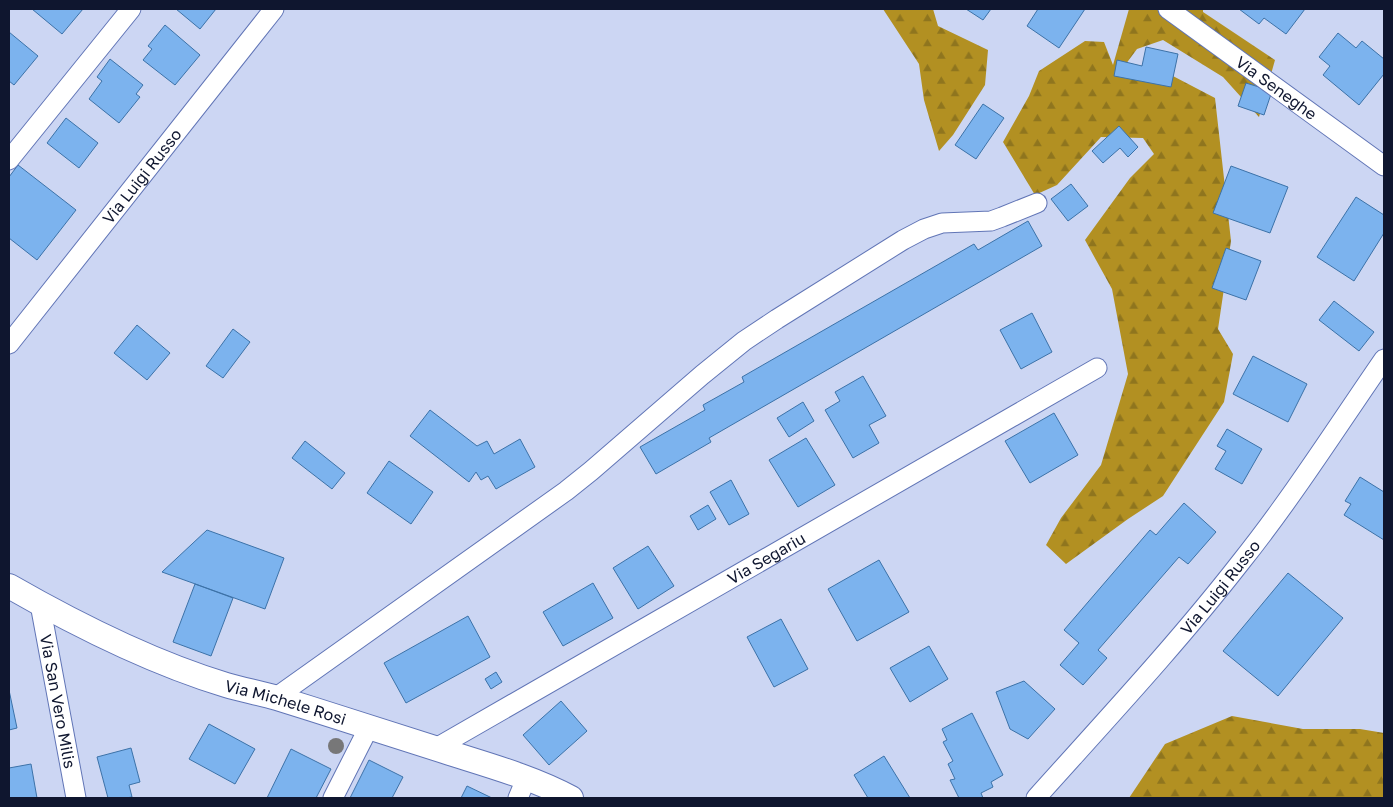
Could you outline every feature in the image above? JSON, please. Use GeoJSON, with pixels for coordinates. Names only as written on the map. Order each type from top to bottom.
{"type":"FeatureCollection","features":[{"type":"Feature","properties":{"kind":"street"},"geometry":{"type":"LineString","coordinates":[[9,160],[131,9]]}},
{"type":"Feature","properties":{"kind":"street","name":"Via Luigi Russo"},"geometry":{"type":"LineString","coordinates":[[9,344],[274,9]]}},
{"type":"Feature","properties":{"kind":"street","name":"Via Seneghe"},"geometry":{"type":"LineString","coordinates":[[1168,9],[1384,166]]}},
{"type":"Feature","properties":{"kind":"street"},"geometry":{"type":"LineString","coordinates":[[275,698],[566,491],[723,358],[769,324],[903,240],[924,229],[942,223],[991,221],[1037,203]]}},
{"type":"Feature","properties":{"kind":"street","name":"Via Luigi Russo"},"geometry":{"type":"LineString","coordinates":[[1036,798],[1198,615],[1241,563],[1288,499],[1384,359]]}},
{"type":"Feature","properties":{"kind":"street","name":"Via Segariu"},"geometry":{"type":"LineString","coordinates":[[436,748],[1097,368]]}},
{"type":"Feature","properties":{"kind":"street","name":"Via Michele Rosi"},"geometry":{"type":"LineString","coordinates":[[9,586],[40,604],[150,658],[210,680],[436,748],[522,789],[540,784],[571,798]]}},
{"type":"Feature","properties":{"kind":"street","name":"Via San Vero Milis"},"geometry":{"type":"LineString","coordinates":[[40,604],[76,798]]}},
{"type":"Feature","properties":{"kind":"street"},"geometry":{"type":"LineString","coordinates":[[333,798],[369,727]]}},
{"type":"Feature","properties":{"kind":"green space"},"geometry":{"type":"Polygon","coordinates":[[[883,9],[933,9],[938,26],[988,50],[985,85],[953,135],[939,151],[924,100],[919,64],[883,9]]]}},
{"type":"Feature","properties":{"kind":"green space"},"geometry":{"type":"Polygon","coordinates":[[[1129,9],[1203,9],[1203,12],[1275,60],[1259,117],[1223,77],[1163,40],[1137,49],[1117,76],[1171,75],[1215,98],[1231,241],[1218,329],[1233,354],[1224,402],[1163,496],[1066,564],[1046,545],[1061,518],[1101,465],[1128,374],[1112,289],[1085,240],[1130,178],[1154,154],[1143,138],[1101,137],[1057,185],[1035,195],[1003,142],[1029,96],[1039,71],[1085,41],[1104,42],[1113,65],[1129,9]]]}},
{"type":"Feature","properties":{"kind":"green space"},"geometry":{"type":"Polygon","coordinates":[[[1232,716],[1303,729],[1360,729],[1384,733],[1384,798],[1129,798],[1165,744],[1232,716]]]}},
{"type":"Feature","properties":{"kind":"building"},"geometry":{"type":"Polygon","coordinates":[[[32,9],[83,9],[62,34],[32,9]]]}},
{"type":"Feature","properties":{"kind":"building"},"geometry":{"type":"Polygon","coordinates":[[[176,9],[216,9],[200,29],[176,9]]]}},
{"type":"Feature","properties":{"kind":"building"},"geometry":{"type":"Polygon","coordinates":[[[966,9],[991,9],[983,20],[966,9]]]}},
{"type":"Feature","properties":{"kind":"building"},"geometry":{"type":"Polygon","coordinates":[[[1038,9],[1085,9],[1059,48],[1027,26],[1038,9]]]}},
{"type":"Feature","properties":{"kind":"building"},"geometry":{"type":"Polygon","coordinates":[[[1239,9],[1305,9],[1286,34],[1264,18],[1259,24],[1239,9]]]}},
{"type":"Feature","properties":{"kind":"building"},"geometry":{"type":"Polygon","coordinates":[[[165,25],[200,55],[175,85],[143,60],[152,49],[148,46],[165,25]]]}},
{"type":"Feature","properties":{"kind":"building"},"geometry":{"type":"Polygon","coordinates":[[[9,32],[38,56],[14,85],[9,81],[9,32]]]}},
{"type":"Feature","properties":{"kind":"building"},"geometry":{"type":"Polygon","coordinates":[[[1338,33],[1356,48],[1362,41],[1384,59],[1384,74],[1359,105],[1323,75],[1330,66],[1319,57],[1338,33]]]}},
{"type":"Feature","properties":{"kind":"building"},"geometry":{"type":"Polygon","coordinates":[[[1146,47],[1178,54],[1171,87],[1114,76],[1117,60],[1142,66],[1146,47]]]}},
{"type":"Feature","properties":{"kind":"building"},"geometry":{"type":"Polygon","coordinates":[[[110,59],[143,85],[136,94],[140,97],[119,123],[89,99],[102,81],[97,77],[110,59]]]}},
{"type":"Feature","properties":{"kind":"building"},"geometry":{"type":"Polygon","coordinates":[[[1246,83],[1272,91],[1264,115],[1238,106],[1246,83]]]}},
{"type":"Feature","properties":{"kind":"building"},"geometry":{"type":"Polygon","coordinates":[[[983,104],[1004,118],[976,159],[955,145],[983,104]]]}},
{"type":"Feature","properties":{"kind":"building"},"geometry":{"type":"Polygon","coordinates":[[[66,118],[98,143],[79,168],[47,143],[66,118]]]}},
{"type":"Feature","properties":{"kind":"building"},"geometry":{"type":"Polygon","coordinates":[[[1119,126],[1138,147],[1128,157],[1120,148],[1103,163],[1092,151],[1119,126]]]}},
{"type":"Feature","properties":{"kind":"building"},"geometry":{"type":"Polygon","coordinates":[[[18,165],[76,210],[37,260],[9,238],[9,177],[18,165]]]}},
{"type":"Feature","properties":{"kind":"building"},"geometry":{"type":"Polygon","coordinates":[[[1231,166],[1288,187],[1270,233],[1213,213],[1231,166]]]}},
{"type":"Feature","properties":{"kind":"building"},"geometry":{"type":"Polygon","coordinates":[[[1071,184],[1088,206],[1068,221],[1051,199],[1071,184]]]}},
{"type":"Feature","properties":{"kind":"building"},"geometry":{"type":"Polygon","coordinates":[[[1356,197],[1384,215],[1384,233],[1354,281],[1317,257],[1356,197]]]}},
{"type":"Feature","properties":{"kind":"building"},"geometry":{"type":"Polygon","coordinates":[[[1028,221],[1042,246],[709,438],[711,442],[656,474],[640,447],[705,410],[703,405],[744,382],[742,377],[974,244],[978,250],[1028,221]]]}},
{"type":"Feature","properties":{"kind":"building"},"geometry":{"type":"Polygon","coordinates":[[[1226,248],[1261,261],[1246,300],[1212,288],[1226,248]]]}},
{"type":"Feature","properties":{"kind":"building"},"geometry":{"type":"Polygon","coordinates":[[[1334,301],[1374,332],[1359,351],[1319,320],[1334,301]]]}},
{"type":"Feature","properties":{"kind":"building"},"geometry":{"type":"Polygon","coordinates":[[[1032,313],[1052,352],[1021,369],[1000,330],[1032,313]]]}},
{"type":"Feature","properties":{"kind":"building"},"geometry":{"type":"Polygon","coordinates":[[[137,325],[170,353],[147,380],[114,353],[137,325]]]}},
{"type":"Feature","properties":{"kind":"building"},"geometry":{"type":"Polygon","coordinates":[[[233,329],[250,342],[223,378],[206,366],[233,329]]]}},
{"type":"Feature","properties":{"kind":"building"},"geometry":{"type":"Polygon","coordinates":[[[1253,356],[1307,384],[1288,422],[1233,394],[1253,356]]]}},
{"type":"Feature","properties":{"kind":"building"},"geometry":{"type":"Polygon","coordinates":[[[863,376],[886,416],[869,425],[879,443],[853,458],[825,410],[840,401],[835,392],[863,376]]]}},
{"type":"Feature","properties":{"kind":"building"},"geometry":{"type":"Polygon","coordinates":[[[803,402],[814,421],[789,437],[777,418],[803,402]]]}},
{"type":"Feature","properties":{"kind":"building"},"geometry":{"type":"Polygon","coordinates":[[[430,410],[477,446],[487,441],[494,454],[520,439],[535,467],[496,489],[488,476],[481,480],[476,472],[469,482],[410,436],[430,410]]]}},
{"type":"Feature","properties":{"kind":"building"},"geometry":{"type":"Polygon","coordinates":[[[1054,413],[1078,455],[1030,483],[1005,441],[1054,413]]]}},
{"type":"Feature","properties":{"kind":"building"},"geometry":{"type":"Polygon","coordinates":[[[1227,429],[1262,449],[1242,484],[1215,469],[1226,451],[1217,446],[1227,429]]]}},
{"type":"Feature","properties":{"kind":"building"},"geometry":{"type":"Polygon","coordinates":[[[806,438],[835,485],[798,507],[769,460],[806,438]]]}},
{"type":"Feature","properties":{"kind":"building"},"geometry":{"type":"Polygon","coordinates":[[[305,441],[345,473],[332,489],[292,458],[305,441]]]}},
{"type":"Feature","properties":{"kind":"building"},"geometry":{"type":"Polygon","coordinates":[[[389,461],[433,492],[411,524],[367,493],[389,461]]]}},
{"type":"Feature","properties":{"kind":"building"},"geometry":{"type":"Polygon","coordinates":[[[1360,477],[1384,492],[1384,540],[1344,515],[1351,504],[1345,501],[1360,477]]]}},
{"type":"Feature","properties":{"kind":"building"},"geometry":{"type":"Polygon","coordinates":[[[731,480],[749,514],[729,525],[710,492],[731,480]]]}},
{"type":"Feature","properties":{"kind":"building"},"geometry":{"type":"Polygon","coordinates":[[[1184,503],[1216,532],[1188,564],[1179,557],[1098,650],[1107,658],[1083,685],[1060,665],[1079,643],[1064,630],[1150,530],[1156,535],[1184,503]]]}},
{"type":"Feature","properties":{"kind":"building"},"geometry":{"type":"Polygon","coordinates":[[[708,505],[716,519],[698,530],[690,516],[708,505]]]}},
{"type":"Feature","properties":{"kind":"building"},"geometry":{"type":"Polygon","coordinates":[[[207,530],[284,558],[265,609],[162,572],[207,530]]]}},
{"type":"Feature","properties":{"kind":"building"},"geometry":{"type":"Polygon","coordinates":[[[648,546],[674,586],[638,609],[613,568],[648,546]]]}},
{"type":"Feature","properties":{"kind":"building"},"geometry":{"type":"Polygon","coordinates":[[[879,560],[909,612],[857,641],[828,589],[879,560]]]}},
{"type":"Feature","properties":{"kind":"building"},"geometry":{"type":"Polygon","coordinates":[[[1288,573],[1343,618],[1278,696],[1223,651],[1288,573]]]}},
{"type":"Feature","properties":{"kind":"building"},"geometry":{"type":"Polygon","coordinates":[[[593,583],[613,618],[563,646],[543,612],[593,583]]]}},
{"type":"Feature","properties":{"kind":"building"},"geometry":{"type":"Polygon","coordinates":[[[195,584],[233,598],[211,656],[173,642],[195,584]]]}},
{"type":"Feature","properties":{"kind":"building"},"geometry":{"type":"Polygon","coordinates":[[[468,616],[490,657],[406,703],[384,663],[468,616]]]}},
{"type":"Feature","properties":{"kind":"building"},"geometry":{"type":"Polygon","coordinates":[[[781,619],[808,669],[774,687],[747,637],[781,619]]]}},
{"type":"Feature","properties":{"kind":"building"},"geometry":{"type":"Polygon","coordinates":[[[929,646],[948,679],[910,702],[890,668],[929,646]]]}},
{"type":"Feature","properties":{"kind":"building"},"geometry":{"type":"Polygon","coordinates":[[[496,672],[502,682],[491,689],[485,679],[496,672]]]}},
{"type":"Feature","properties":{"kind":"building"},"geometry":{"type":"Polygon","coordinates":[[[1024,681],[1055,709],[1028,739],[1010,729],[996,692],[1024,681]]]}},
{"type":"Feature","properties":{"kind":"building"},"geometry":{"type":"Polygon","coordinates":[[[9,690],[17,728],[9,730],[9,690]]]}},
{"type":"Feature","properties":{"kind":"building"},"geometry":{"type":"Polygon","coordinates":[[[561,701],[587,731],[549,765],[523,735],[561,701]]]}},
{"type":"Feature","properties":{"kind":"building"},"geometry":{"type":"Polygon","coordinates":[[[972,713],[1003,775],[991,782],[993,787],[981,793],[983,798],[959,798],[950,780],[955,779],[948,764],[953,761],[943,742],[947,740],[942,729],[972,713]]]}},
{"type":"Feature","properties":{"kind":"building"},"geometry":{"type":"Polygon","coordinates":[[[209,724],[255,749],[235,784],[189,759],[209,724]]]}},
{"type":"Feature","properties":{"kind":"building"},"geometry":{"type":"Polygon","coordinates":[[[131,748],[140,782],[129,785],[132,797],[108,798],[97,757],[131,748]]]}},
{"type":"Feature","properties":{"kind":"building"},"geometry":{"type":"Polygon","coordinates":[[[291,749],[331,769],[316,798],[267,798],[291,749]]]}},
{"type":"Feature","properties":{"kind":"building"},"geometry":{"type":"Polygon","coordinates":[[[884,756],[910,798],[868,798],[854,775],[884,756]]]}},
{"type":"Feature","properties":{"kind":"building"},"geometry":{"type":"Polygon","coordinates":[[[369,760],[403,777],[392,798],[350,798],[369,760]]]}},
{"type":"Feature","properties":{"kind":"building"},"geometry":{"type":"Polygon","coordinates":[[[31,764],[37,798],[9,798],[9,768],[31,764]]]}},
{"type":"Feature","properties":{"kind":"building"},"geometry":{"type":"Polygon","coordinates":[[[467,786],[492,798],[461,798],[467,786]]]}}]}
